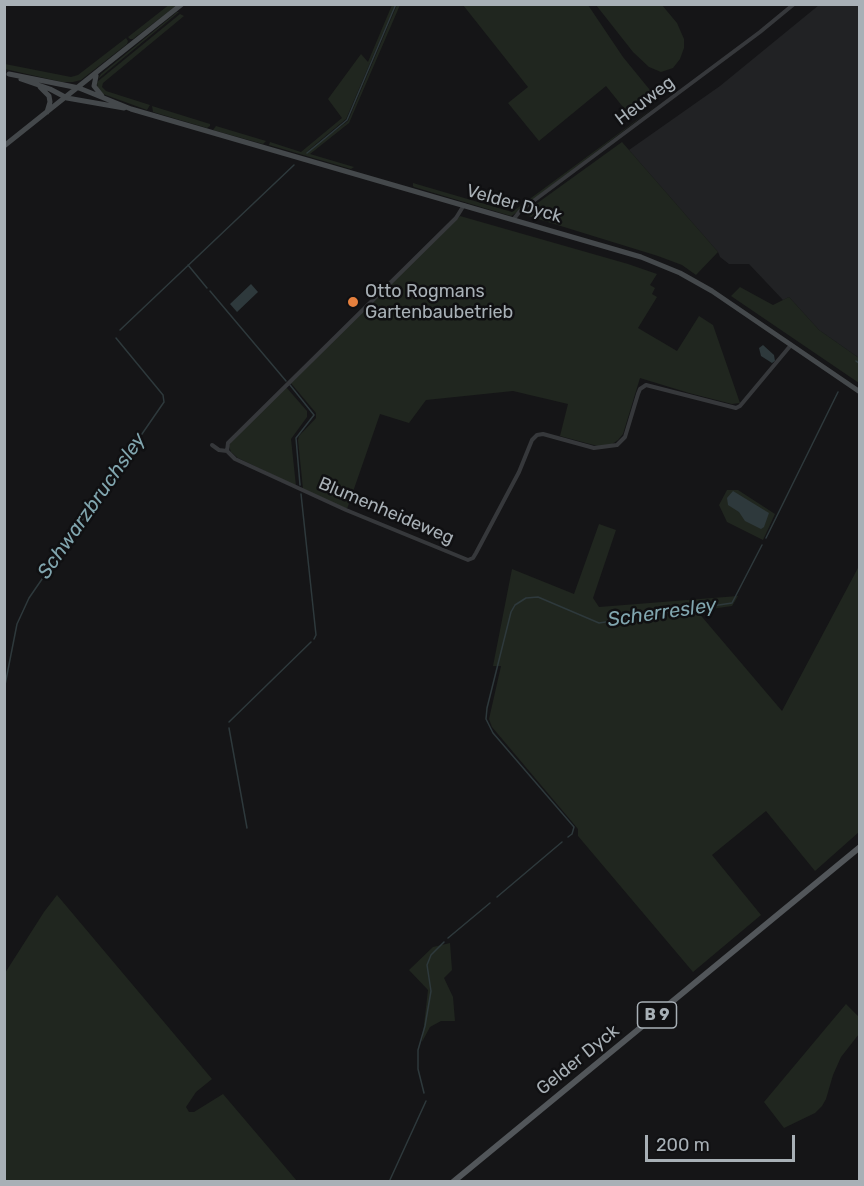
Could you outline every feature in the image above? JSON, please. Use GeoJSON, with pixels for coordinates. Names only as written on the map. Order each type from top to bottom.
{"type":"FeatureCollection","features":[{"type":"Feature","properties":{"kind":"main road"},"geometry":{"type":"LineString","coordinates":[[4,146],[68,98],[182,4]]}},
{"type":"Feature","properties":{"kind":"main road","name":"Velder Dyck"},"geometry":{"type":"LineString","coordinates":[[7,74],[68,98],[131,109]]}},
{"type":"Feature","properties":{"kind":"main road","name":"Velder Dyck"},"geometry":{"type":"LineString","coordinates":[[7,74],[79,88],[131,109],[641,257],[680,273],[712,291],[860,392]]}},
{"type":"Feature","properties":{"kind":"main road"},"geometry":{"type":"LineString","coordinates":[[96,75],[94,86],[98,93],[111,101]]}},
{"type":"Feature","properties":{"kind":"main road"},"geometry":{"type":"LineString","coordinates":[[33,84],[42,88],[49,96],[50,102],[46,114]]}},
{"type":"Feature","properties":{"kind":"main road","name":"Gelder Dyck"},"geometry":{"type":"LineString","coordinates":[[453,1182],[860,847]]}},
{"type":"Feature","properties":{"kind":"street","name":"Heuweg"},"geometry":{"type":"LineString","coordinates":[[513,220],[520,211],[760,32],[794,4]]}},
{"type":"Feature","properties":{"kind":"street"},"geometry":{"type":"LineString","coordinates":[[227,451],[228,443],[242,428],[456,218],[464,205]]}},
{"type":"Feature","properties":{"kind":"street","name":"Blumenheideweg"},"geometry":{"type":"LineString","coordinates":[[212,445],[219,450],[227,451],[235,459],[346,510],[468,560],[476,553],[519,472],[532,440],[537,435],[543,434],[594,448],[617,445],[624,437],[640,389],[646,385],[736,408],[791,345]]}},
{"type":"Feature","properties":{"kind":"shaded area"},"geometry":{"type":"Polygon","coordinates":[[[170,4],[177,5],[133,39],[128,37],[170,4]]]}},
{"type":"Feature","properties":{"kind":"shaded area"},"geometry":{"type":"Polygon","coordinates":[[[392,5],[395,5],[346,119],[305,153],[348,121],[397,5],[400,5],[349,123],[310,154],[354,167],[351,169],[269,145],[270,142],[301,152],[342,118],[328,99],[361,54],[368,62],[392,5]]]}},
{"type":"Feature","properties":{"kind":"shaded area"},"geometry":{"type":"Polygon","coordinates":[[[463,5],[588,5],[623,57],[654,95],[631,117],[606,86],[539,141],[508,103],[528,87],[463,5]]]}},
{"type":"Feature","properties":{"kind":"shaded area"},"geometry":{"type":"Polygon","coordinates":[[[596,5],[662,5],[677,23],[684,39],[680,59],[673,68],[661,72],[649,67],[633,52],[596,5]]]}},
{"type":"Feature","properties":{"kind":"shaded area"},"geometry":{"type":"Polygon","coordinates":[[[819,5],[859,5],[859,358],[819,330],[789,297],[783,300],[749,264],[729,264],[720,257],[629,150],[720,86],[819,5]]]}},
{"type":"Feature","properties":{"kind":"shaded area"},"geometry":{"type":"Polygon","coordinates":[[[179,12],[98,79],[101,74],[179,12]]]}},
{"type":"Feature","properties":{"kind":"shaded area"},"geometry":{"type":"Polygon","coordinates":[[[180,14],[184,16],[103,83],[102,87],[106,91],[150,105],[147,110],[103,94],[98,89],[97,82],[180,14]]]}},
{"type":"Feature","properties":{"kind":"shaded area"},"geometry":{"type":"Polygon","coordinates":[[[126,38],[127,44],[81,80],[62,82],[5,69],[5,64],[71,77],[78,75],[126,38]]]}},
{"type":"Feature","properties":{"kind":"shaded area"},"geometry":{"type":"Polygon","coordinates":[[[660,103],[511,216],[413,186],[413,183],[512,212],[660,103]]]}},
{"type":"Feature","properties":{"kind":"shaded area"},"geometry":{"type":"Polygon","coordinates":[[[152,106],[210,124],[210,126],[207,128],[153,112],[152,106]]]}},
{"type":"Feature","properties":{"kind":"shaded area"},"geometry":{"type":"Polygon","coordinates":[[[216,126],[266,141],[263,144],[213,130],[216,126]]]}},
{"type":"Feature","properties":{"kind":"shaded area"},"geometry":{"type":"Polygon","coordinates":[[[622,142],[718,252],[696,275],[682,265],[658,256],[525,215],[525,212],[622,142]]]}},
{"type":"Feature","properties":{"kind":"shaded area"},"geometry":{"type":"Polygon","coordinates":[[[460,216],[657,274],[650,285],[655,288],[652,294],[657,297],[638,328],[677,351],[699,316],[713,325],[740,403],[732,404],[640,378],[623,434],[611,445],[601,447],[560,436],[568,404],[513,391],[426,400],[409,423],[380,414],[347,509],[303,489],[298,440],[316,418],[316,413],[290,382],[460,216]]]}},
{"type":"Feature","properties":{"kind":"shaded area"},"geometry":{"type":"Polygon","coordinates":[[[251,284],[258,292],[237,312],[230,304],[251,284]]]}},
{"type":"Feature","properties":{"kind":"shaded area"},"geometry":{"type":"Polygon","coordinates":[[[740,287],[773,305],[789,297],[819,330],[859,358],[859,383],[731,296],[740,287]]]}},
{"type":"Feature","properties":{"kind":"shaded area"},"geometry":{"type":"Polygon","coordinates":[[[763,345],[774,355],[775,361],[772,363],[761,356],[759,348],[763,345]]]}},
{"type":"Feature","properties":{"kind":"shaded area"},"geometry":{"type":"Polygon","coordinates":[[[286,387],[307,411],[307,417],[291,439],[296,486],[238,458],[231,452],[229,446],[232,440],[286,387]]]}},
{"type":"Feature","properties":{"kind":"shaded area"},"geometry":{"type":"Polygon","coordinates":[[[727,490],[738,490],[775,514],[763,540],[727,522],[719,505],[727,490]]]}},
{"type":"Feature","properties":{"kind":"shaded area"},"geometry":{"type":"Polygon","coordinates":[[[733,491],[769,513],[764,527],[761,529],[745,521],[739,512],[728,505],[727,498],[733,491]]]}},
{"type":"Feature","properties":{"kind":"shaded area"},"geometry":{"type":"Polygon","coordinates":[[[599,524],[616,530],[593,598],[599,607],[738,596],[732,606],[697,611],[782,711],[859,566],[859,832],[815,871],[766,811],[712,855],[761,915],[693,972],[578,836],[578,829],[492,727],[489,719],[501,666],[493,666],[512,569],[574,594],[599,524]]]}},
{"type":"Feature","properties":{"kind":"shaded area"},"geometry":{"type":"Polygon","coordinates":[[[57,895],[212,1079],[196,1092],[186,1107],[189,1112],[194,1112],[223,1094],[297,1181],[5,1181],[5,973],[57,895]]]}},
{"type":"Feature","properties":{"kind":"shaded area"},"geometry":{"type":"Polygon","coordinates":[[[450,943],[452,970],[444,978],[453,997],[455,1021],[441,1021],[430,1027],[422,1042],[428,990],[409,970],[433,947],[450,943]]]}},
{"type":"Feature","properties":{"kind":"shaded area"},"geometry":{"type":"Polygon","coordinates":[[[846,1004],[859,1017],[859,1034],[841,1057],[822,1106],[815,1113],[784,1128],[764,1102],[846,1004]]]}},
{"type":"Feature","properties":{"kind":"waterway","name":"Schwarzbruchsley"},"geometry":{"type":"LineString","coordinates":[[307,153],[347,120],[396,4]]}},
{"type":"Feature","properties":{"kind":"waterway","name":"Schwarzbruchsley"},"geometry":{"type":"LineString","coordinates":[[120,330],[294,165]]}},
{"type":"Feature","properties":{"kind":"waterway"},"geometry":{"type":"LineString","coordinates":[[188,265],[207,288]]}},
{"type":"Feature","properties":{"kind":"waterway"},"geometry":{"type":"LineString","coordinates":[[210,291],[286,381]]}},
{"type":"Feature","properties":{"kind":"waterway","name":"Schwarzbruchsley"},"geometry":{"type":"LineString","coordinates":[[4,690],[17,624],[29,598],[164,402],[163,395],[116,338]]}},
{"type":"Feature","properties":{"kind":"waterway","name":"Scherresley"},"geometry":{"type":"LineString","coordinates":[[856,361],[860,364]]}},
{"type":"Feature","properties":{"kind":"waterway"},"geometry":{"type":"LineString","coordinates":[[290,385],[314,415],[296,438],[300,485]]}},
{"type":"Feature","properties":{"kind":"waterway","name":"Scherresley"},"geometry":{"type":"LineString","coordinates":[[766,538],[838,392]]}},
{"type":"Feature","properties":{"kind":"waterway"},"geometry":{"type":"LineString","coordinates":[[301,494],[316,635],[314,639]]}},
{"type":"Feature","properties":{"kind":"waterway","name":"Scherresley"},"geometry":{"type":"LineString","coordinates":[[568,837],[572,834],[574,827],[493,733],[486,719],[511,612],[515,605],[526,598],[538,597],[599,623],[732,603],[762,545]]}},
{"type":"Feature","properties":{"kind":"waterway"},"geometry":{"type":"LineString","coordinates":[[229,722],[311,642]]}},
{"type":"Feature","properties":{"kind":"waterway"},"geometry":{"type":"LineString","coordinates":[[229,728],[247,828]]}},
{"type":"Feature","properties":{"kind":"waterway","name":"Scherresley"},"geometry":{"type":"LineString","coordinates":[[497,897],[562,842]]}},
{"type":"Feature","properties":{"kind":"waterway","name":"Scherresley"},"geometry":{"type":"LineString","coordinates":[[448,938],[490,903]]}},
{"type":"Feature","properties":{"kind":"waterway","name":"Scherresley"},"geometry":{"type":"LineString","coordinates":[[424,1093],[418,1069],[418,1050],[431,991],[427,965],[431,955],[444,942]]}},
{"type":"Feature","properties":{"kind":"waterway","name":"Scherresley"},"geometry":{"type":"LineString","coordinates":[[389,1182],[426,1101]]}},
{"type":"Feature","properties":{"kind":"place","name":"Otto Rogmans Gartenbaubetrieb"},"geometry":{"type":"Point","coordinates":[353,302]}}]}
